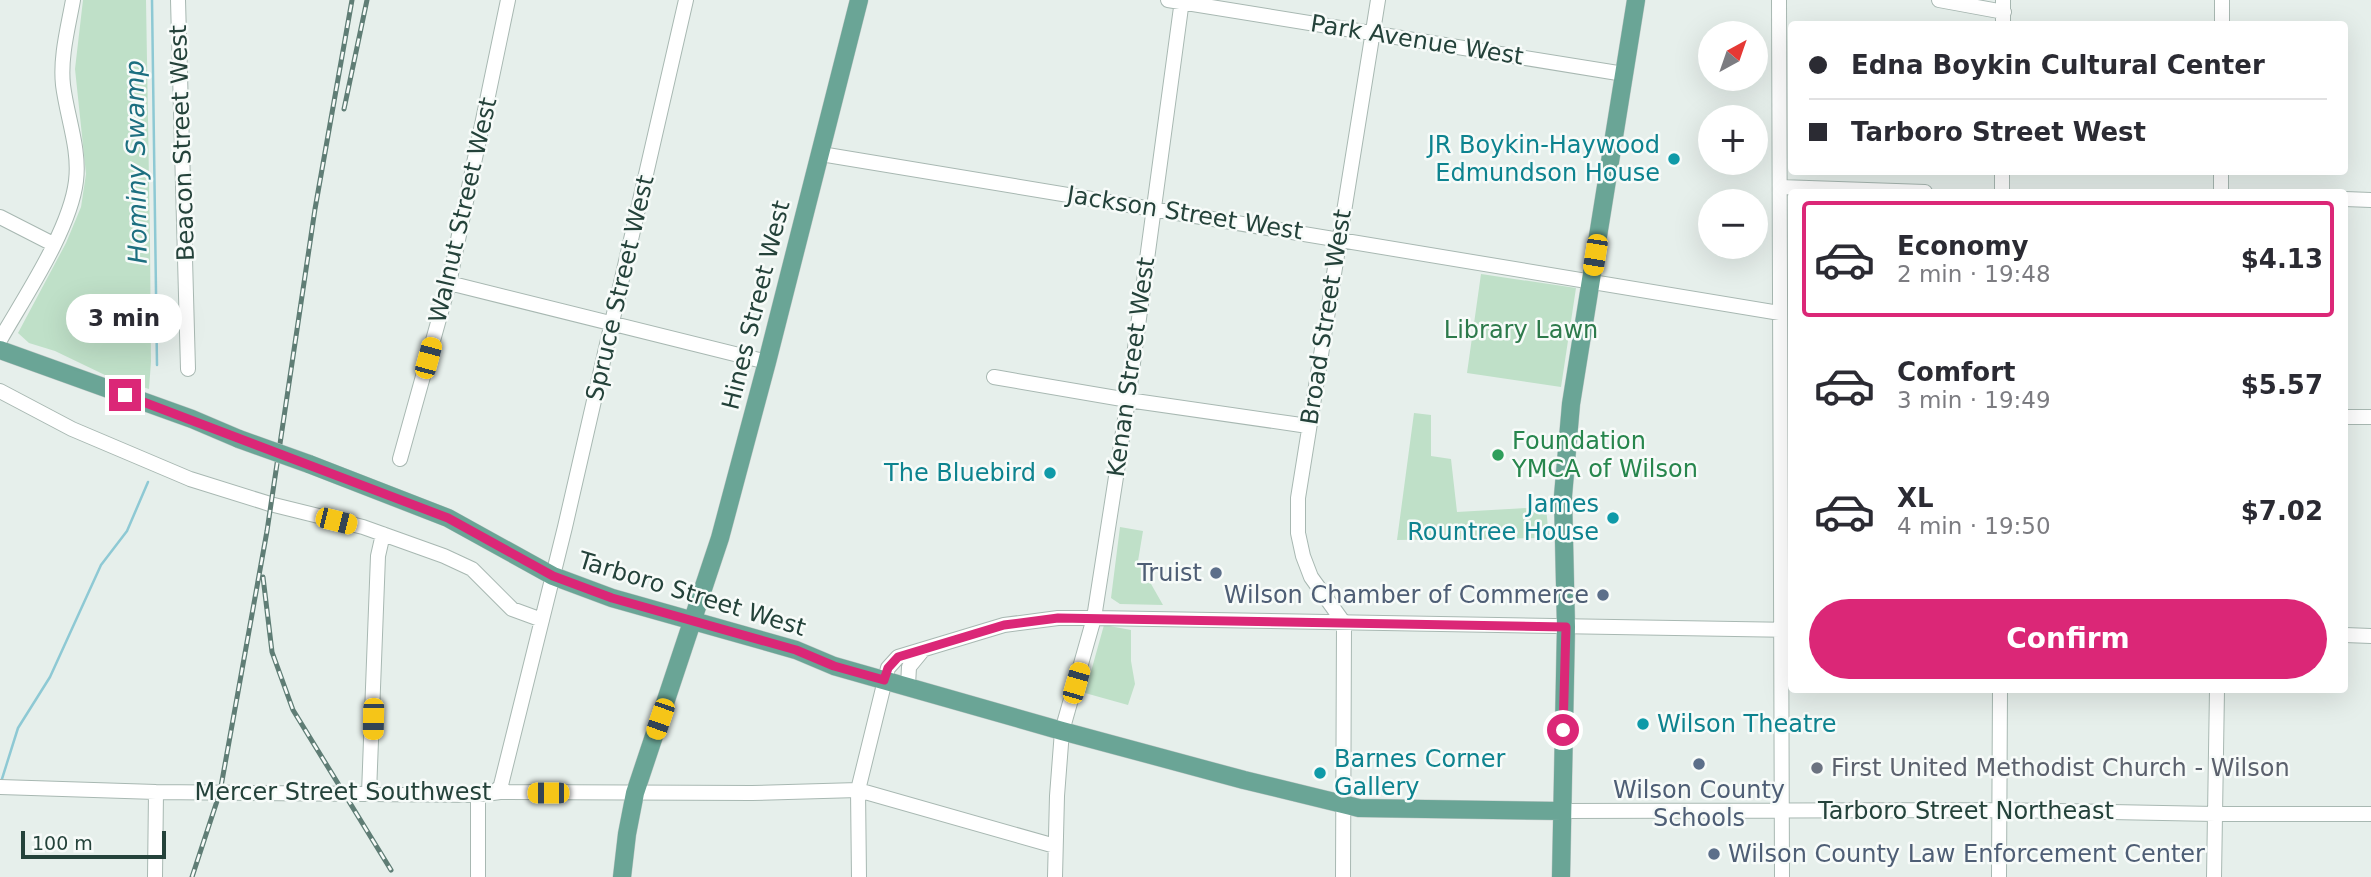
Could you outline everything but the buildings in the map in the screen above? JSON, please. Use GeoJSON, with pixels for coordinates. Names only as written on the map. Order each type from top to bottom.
{"type":"FeatureCollection","features":[{"type":"Feature","properties":{"kind":"main road","name":"Hines Street West"},"geometry":{"type":"LineString","coordinates":[[622,877],[635,793],[720,538],[859,0]]}},
{"type":"Feature","properties":{"kind":"main road"},"geometry":{"type":"LineString","coordinates":[[1561,877],[1566,627],[1565,460],[1571,404],[1636,0]]}},
{"type":"Feature","properties":{"kind":"main road","name":"Tarboro Street West"},"geometry":{"type":"LineString","coordinates":[[0,350],[192,419],[448,518],[553,576],[612,598],[796,650],[834,666],[1062,731],[1359,808],[1562,811]]}},
{"type":"Feature","properties":{"kind":"street"},"geometry":{"type":"LineString","coordinates":[[0,340],[53,244],[71,202],[76,179],[77,164],[63,81],[63,51],[73,0]]}},
{"type":"Feature","properties":{"kind":"street","name":"Beacon Street West"},"geometry":{"type":"LineString","coordinates":[[178,0],[188,369]]}},
{"type":"Feature","properties":{"kind":"street","name":"Walnut Street West"},"geometry":{"type":"LineString","coordinates":[[400,459],[449,283],[508,0]]}},
{"type":"Feature","properties":{"kind":"street","name":"Spruce Street West"},"geometry":{"type":"LineString","coordinates":[[496,792],[501,785],[553,576],[686,0]]}},
{"type":"Feature","properties":{"kind":"street","name":"Broad Street West"},"geometry":{"type":"LineString","coordinates":[[1344,623],[1311,577],[1298,533],[1298,498],[1378,0]]}},
{"type":"Feature","properties":{"kind":"street"},"geometry":{"type":"LineString","coordinates":[[1779,0],[1780,313],[1786,412],[1787,630],[1782,877]]}},
{"type":"Feature","properties":{"kind":"street"},"geometry":{"type":"LineString","coordinates":[[1939,0],[2003,12]]}},
{"type":"Feature","properties":{"kind":"street"},"geometry":{"type":"LineString","coordinates":[[2222,0],[2222,21]]}},
{"type":"Feature","properties":{"kind":"street","name":"Park Avenue West"},"geometry":{"type":"LineString","coordinates":[[1177,1],[1624,74]]}},
{"type":"Feature","properties":{"kind":"street","name":"Kenan Street West"},"geometry":{"type":"LineString","coordinates":[[1055,877],[1062,731],[1094,618],[1154,208],[1177,1]]}},
{"type":"Feature","properties":{"kind":"street","name":"Jackson Street West"},"geometry":{"type":"LineString","coordinates":[[821,154],[1780,313]]}},
{"type":"Feature","properties":{"kind":"street"},"geometry":{"type":"LineString","coordinates":[[1780,187],[1838,189]]}},
{"type":"Feature","properties":{"kind":"street"},"geometry":{"type":"LineString","coordinates":[[2348,199],[2371,200]]}},
{"type":"Feature","properties":{"kind":"street"},"geometry":{"type":"LineString","coordinates":[[0,217],[53,244]]}},
{"type":"Feature","properties":{"kind":"street"},"geometry":{"type":"LineString","coordinates":[[449,283],[767,362]]}},
{"type":"Feature","properties":{"kind":"street"},"geometry":{"type":"LineString","coordinates":[[994,377],[1308,426]]}},
{"type":"Feature","properties":{"kind":"street"},"geometry":{"type":"LineString","coordinates":[[0,391],[72,429],[190,479],[270,505],[383,534],[443,556],[472,569],[512,609],[542,620]]}},
{"type":"Feature","properties":{"kind":"street"},"geometry":{"type":"LineString","coordinates":[[2348,417],[2371,417]]}},
{"type":"Feature","properties":{"kind":"street"},"geometry":{"type":"LineString","coordinates":[[369,793],[378,556],[383,534]]}},
{"type":"Feature","properties":{"kind":"street"},"geometry":{"type":"LineString","coordinates":[[859,877],[858,790],[888,668],[898,657],[1017,623],[1058,618],[1094,618],[1787,630]]}},
{"type":"Feature","properties":{"kind":"street"},"geometry":{"type":"LineString","coordinates":[[1343,877],[1344,623]]}},
{"type":"Feature","properties":{"kind":"street"},"geometry":{"type":"LineString","coordinates":[[2348,635],[2371,635]]}},
{"type":"Feature","properties":{"kind":"street"},"geometry":{"type":"LineString","coordinates":[[908,685],[909,667],[923,650]]}},
{"type":"Feature","properties":{"kind":"street"},"geometry":{"type":"LineString","coordinates":[[1999,877],[2000,693]]}},
{"type":"Feature","properties":{"kind":"street"},"geometry":{"type":"LineString","coordinates":[[2214,877],[2217,693]]}},
{"type":"Feature","properties":{"kind":"street","name":"Mercer Street Southwest"},"geometry":{"type":"LineString","coordinates":[[5,787],[156,792],[478,795],[496,792],[858,790],[1055,846]]}},
{"type":"Feature","properties":{"kind":"street"},"geometry":{"type":"LineString","coordinates":[[155,877],[156,792]]}},
{"type":"Feature","properties":{"kind":"street"},"geometry":{"type":"LineString","coordinates":[[478,795],[478,877]]}},
{"type":"Feature","properties":{"kind":"street","name":"Tarboro Street Northeast"},"geometry":{"type":"LineString","coordinates":[[1562,811],[2000,810],[2371,814]]}},
{"type":"Feature","properties":{"kind":"green space"},"geometry":{"type":"Polygon","coordinates":[[[83,0],[146,0],[151,362],[149,389],[107,376],[55,351],[29,343],[18,333],[66,243],[81,207],[86,174],[75,69],[83,0]]]}},
{"type":"Feature","properties":{"kind":"green space","name":"Library Lawn"},"geometry":{"type":"Polygon","coordinates":[[[1481,274],[1576,288],[1561,387],[1467,373],[1481,274]]]}},
{"type":"Feature","properties":{"kind":"green space"},"geometry":{"type":"Polygon","coordinates":[[[1414,413],[1431,415],[1431,456],[1451,459],[1457,512],[1546,507],[1549,538],[1397,540],[1414,413]]]}},
{"type":"Feature","properties":{"kind":"green space"},"geometry":{"type":"Polygon","coordinates":[[[1120,527],[1143,531],[1138,561],[1163,605],[1120,604],[1111,598],[1120,527]]]}},
{"type":"Feature","properties":{"kind":"green space"},"geometry":{"type":"Polygon","coordinates":[[[1104,625],[1131,630],[1131,661],[1135,684],[1128,705],[1085,693],[1104,625]]]}},
{"type":"Feature","properties":{"kind":"waterway","name":"Hominy Swamp"},"geometry":{"type":"LineString","coordinates":[[152,0],[157,365]]}},
{"type":"Feature","properties":{"kind":"waterway","name":"Hominy Swamp"},"geometry":{"type":"LineString","coordinates":[[1,782],[18,728],[50,677],[101,565],[127,531],[148,482]]}},
{"type":"Feature","properties":{"kind":"railway"},"geometry":{"type":"LineString","coordinates":[[192,877],[220,792],[267,531],[315,209],[352,0]]}},
{"type":"Feature","properties":{"kind":"railway"},"geometry":{"type":"LineString","coordinates":[[344,109],[367,0]]}},
{"type":"Feature","properties":{"kind":"railway"},"geometry":{"type":"LineString","coordinates":[[263,577],[272,652],[293,710],[391,870]]}},
{"type":"Feature","properties":{"kind":"place","name":"JR Boykin-Haywood Edmundson House"},"geometry":{"type":"Point","coordinates":[1674,159]}},
{"type":"Feature","properties":{"kind":"place","name":"Foundation YMCA of Wilson"},"geometry":{"type":"Point","coordinates":[1498,455]}},
{"type":"Feature","properties":{"kind":"place","name":"The Bluebird"},"geometry":{"type":"Point","coordinates":[1050,473]}},
{"type":"Feature","properties":{"kind":"place","name":"James Rountree House"},"geometry":{"type":"Point","coordinates":[1613,518]}},
{"type":"Feature","properties":{"kind":"place","name":"Truist"},"geometry":{"type":"Point","coordinates":[1216,573]}},
{"type":"Feature","properties":{"kind":"place","name":"Wilson Chamber of Commerce"},"geometry":{"type":"Point","coordinates":[1603,595]}},
{"type":"Feature","properties":{"kind":"place","name":"Wilson Theatre"},"geometry":{"type":"Point","coordinates":[1643,724]}},
{"type":"Feature","properties":{"kind":"place","name":"Wilson County Schools"},"geometry":{"type":"Point","coordinates":[1699,764]}},
{"type":"Feature","properties":{"kind":"place","name":"First United Methodist Church - Wilson"},"geometry":{"type":"Point","coordinates":[1817,768]}},
{"type":"Feature","properties":{"kind":"place","name":"Barnes Corner Gallery"},"geometry":{"type":"Point","coordinates":[1320,773]}},
{"type":"Feature","properties":{"kind":"place","name":"Wilson County Law Enforcement Center"},"geometry":{"type":"Point","coordinates":[1714,854]}},
{"type":"Feature","properties":{"kind":"route"},"geometry":{"type":"LineString","coordinates":[[125,395],[448,518],[553,576],[612,598],[796,650],[834,666],[884,680],[888,668],[898,657],[1029,620],[1146,619],[1566,627],[1563,730]]}}]}
